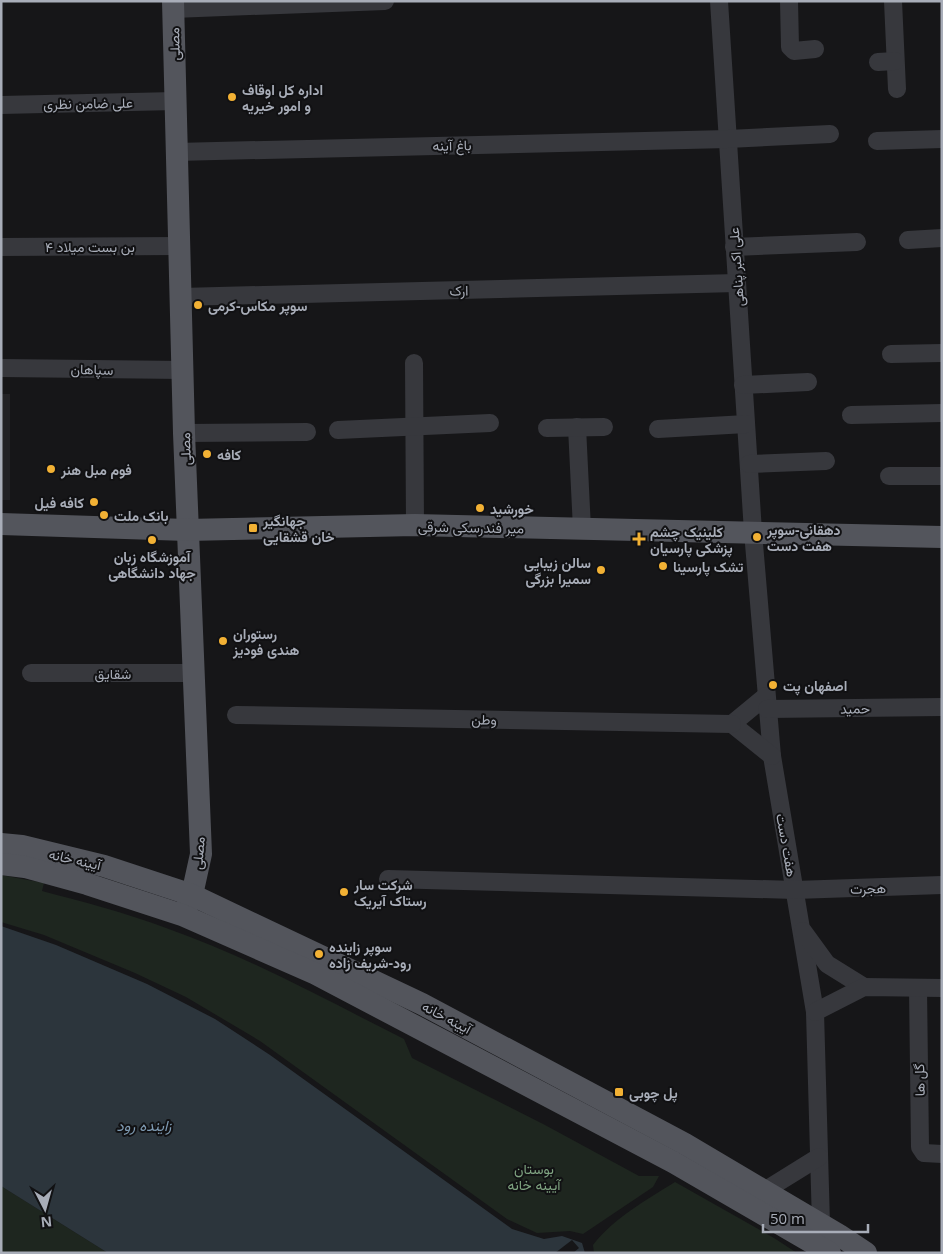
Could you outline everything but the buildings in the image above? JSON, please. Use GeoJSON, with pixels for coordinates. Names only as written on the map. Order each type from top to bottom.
{"type":"FeatureCollection","features":[{"type":"Feature","properties":{"kind":"main road","name":"مصلی"},"geometry":{"type":"LineString","coordinates":[[173,5],[184,433],[201,854],[192,895],[182,915]]}},
{"type":"Feature","properties":{"kind":"main road","name":"میر فندرسکی شرقی"},"geometry":{"type":"LineString","coordinates":[[1,524],[188,530],[415,526],[942,537]]}},
{"type":"Feature","properties":{"kind":"main road","name":"آیینه خانه"},"geometry":{"type":"LineString","coordinates":[[1,844],[22,846],[104,866],[171,886],[192,895],[422,1004],[685,1144],[821,1224],[866,1253]]}},
{"type":"Feature","properties":{"kind":"main road","name":"آیینه خانه"},"geometry":{"type":"LineString","coordinates":[[1,864],[25,867],[101,888],[182,915],[316,974],[673,1162],[830,1253]]}},
{"type":"Feature","properties":{"kind":"street"},"geometry":{"type":"LineString","coordinates":[[173,5],[385,1]]}},
{"type":"Feature","properties":{"kind":"street","name":"علی اکبر پناهی"},"geometry":{"type":"LineString","coordinates":[[719,1],[753,532]]}},
{"type":"Feature","properties":{"kind":"street"},"geometry":{"type":"LineString","coordinates":[[789,1],[791,50],[815,49]]}},
{"type":"Feature","properties":{"kind":"street"},"geometry":{"type":"LineString","coordinates":[[892,1],[887,61],[897,89]]}},
{"type":"Feature","properties":{"kind":"street","name":"علی ضامن نظری"},"geometry":{"type":"LineString","coordinates":[[1,106],[175,101]]}},
{"type":"Feature","properties":{"kind":"street","name":"باغ آینه"},"geometry":{"type":"LineString","coordinates":[[176,152],[728,139],[830,134]]}},
{"type":"Feature","properties":{"kind":"street"},"geometry":{"type":"LineString","coordinates":[[877,141],[942,138]]}},
{"type":"Feature","properties":{"kind":"street"},"geometry":{"type":"LineString","coordinates":[[908,240],[942,238]]}},
{"type":"Feature","properties":{"kind":"street"},"geometry":{"type":"LineString","coordinates":[[734,247],[857,242]]}},
{"type":"Feature","properties":{"kind":"street","name":"بن بست میلاد ۴"},"geometry":{"type":"LineString","coordinates":[[1,247],[179,246]]}},
{"type":"Feature","properties":{"kind":"street","name":"ارک"},"geometry":{"type":"LineString","coordinates":[[181,297],[737,283]]}},
{"type":"Feature","properties":{"kind":"street"},"geometry":{"type":"LineString","coordinates":[[892,354],[942,353]]}},
{"type":"Feature","properties":{"kind":"street"},"geometry":{"type":"LineString","coordinates":[[414,363],[415,526]]}},
{"type":"Feature","properties":{"kind":"street","name":"سپاهان"},"geometry":{"type":"LineString","coordinates":[[1,368],[183,370]]}},
{"type":"Feature","properties":{"kind":"street"},"geometry":{"type":"LineString","coordinates":[[743,386],[808,382]]}},
{"type":"Feature","properties":{"kind":"street"},"geometry":{"type":"LineString","coordinates":[[851,415],[942,413]]}},
{"type":"Feature","properties":{"kind":"street"},"geometry":{"type":"LineString","coordinates":[[338,430],[490,423]]}},
{"type":"Feature","properties":{"kind":"street"},"geometry":{"type":"LineString","coordinates":[[658,429],[746,424]]}},
{"type":"Feature","properties":{"kind":"street"},"geometry":{"type":"LineString","coordinates":[[577,427],[582,529]]}},
{"type":"Feature","properties":{"kind":"street"},"geometry":{"type":"LineString","coordinates":[[547,428],[604,427]]}},
{"type":"Feature","properties":{"kind":"street"},"geometry":{"type":"LineString","coordinates":[[184,433],[307,432]]}},
{"type":"Feature","properties":{"kind":"street"},"geometry":{"type":"LineString","coordinates":[[748,464],[826,461]]}},
{"type":"Feature","properties":{"kind":"street"},"geometry":{"type":"LineString","coordinates":[[889,476],[942,476]]}},
{"type":"Feature","properties":{"kind":"street","name":"هفت دست"},"geometry":{"type":"LineString","coordinates":[[753,532],[772,756],[815,1012],[821,1224]]}},
{"type":"Feature","properties":{"kind":"street","name":"شقایق"},"geometry":{"type":"LineString","coordinates":[[31,673],[195,673]]}},
{"type":"Feature","properties":{"kind":"street"},"geometry":{"type":"LineString","coordinates":[[767,702],[732,724],[772,756]]}},
{"type":"Feature","properties":{"kind":"street","name":"حمید"},"geometry":{"type":"LineString","coordinates":[[767,702],[942,707]]}},
{"type":"Feature","properties":{"kind":"street","name":"وطن"},"geometry":{"type":"LineString","coordinates":[[236,715],[732,724]]}},
{"type":"Feature","properties":{"kind":"street"},"geometry":{"type":"LineString","coordinates":[[388,880],[795,890]]}},
{"type":"Feature","properties":{"kind":"street","name":"هجرت"},"geometry":{"type":"LineString","coordinates":[[795,890],[942,885]]}},
{"type":"Feature","properties":{"kind":"street"},"geometry":{"type":"LineString","coordinates":[[801,928],[827,964],[864,987]]}},
{"type":"Feature","properties":{"kind":"street"},"geometry":{"type":"LineString","coordinates":[[815,1012],[864,987],[942,988]]}},
{"type":"Feature","properties":{"kind":"street","name":"گل ها"},"geometry":{"type":"LineString","coordinates":[[918,988],[920,1147],[924,1153],[942,1154]]}},
{"type":"Feature","properties":{"kind":"street"},"geometry":{"type":"LineString","coordinates":[[764,1191],[819,1157]]}},
{"type":"Feature","properties":{"kind":"shaded area"},"geometry":{"type":"Polygon","coordinates":[[[1,394],[10,394],[10,500],[1,500],[1,394]]]}},
{"type":"Feature","properties":{"kind":"green space","name":"بوستان آیینه خانه"},"geometry":{"type":"Polygon","coordinates":[[[1,875],[44,883],[42,891],[151,923],[227,952],[316,994],[404,1039],[412,1058],[545,1125],[639,1176],[659,1176],[653,1187],[583,1234],[570,1231],[537,1233],[507,1219],[260,1041],[186,997],[135,973],[44,935],[1,922],[1,875]]]}},
{"type":"Feature","properties":{"kind":"green space"},"geometry":{"type":"Polygon","coordinates":[[[675,1182],[797,1253],[594,1253],[593,1245],[611,1226],[631,1210],[675,1182]]]}},
{"type":"Feature","properties":{"kind":"green space"},"geometry":{"type":"Polygon","coordinates":[[[1,1186],[108,1253],[1,1253],[1,1186]]]}},
{"type":"Feature","properties":{"kind":"water","name":"زاینده رود"},"geometry":{"type":"Polygon","coordinates":[[[1,926],[56,945],[147,984],[215,1019],[270,1055],[512,1229],[544,1239],[562,1236],[582,1243],[585,1253],[108,1253],[1,1186],[1,926]]]}},
{"type":"Feature","properties":{"kind":"pier"},"geometry":{"type":"Polygon","coordinates":[[[572,1240],[579,1248],[573,1253],[555,1253],[572,1240]]]}},
{"type":"Feature","properties":{"kind":"place","name":"اداره کل اوقاف و امور خیریه"},"geometry":{"type":"Point","coordinates":[232,97]}},
{"type":"Feature","properties":{"kind":"place","name":"سوپر مکاس-کرمی"},"geometry":{"type":"Point","coordinates":[198,305]}},
{"type":"Feature","properties":{"kind":"place","name":"کافه"},"geometry":{"type":"Point","coordinates":[207,454]}},
{"type":"Feature","properties":{"kind":"place","name":"فوم مبل هنر"},"geometry":{"type":"Point","coordinates":[51,469]}},
{"type":"Feature","properties":{"kind":"place","name":"کافه فیل"},"geometry":{"type":"Point","coordinates":[94,502]}},
{"type":"Feature","properties":{"kind":"place","name":"خورشید"},"geometry":{"type":"Point","coordinates":[480,508]}},
{"type":"Feature","properties":{"kind":"place","name":"بانک ملت"},"geometry":{"type":"Point","coordinates":[104,515]}},
{"type":"Feature","properties":{"kind":"place","name":"جهانگیر خان قشقایی"},"geometry":{"type":"Point","coordinates":[253,528]}},
{"type":"Feature","properties":{"kind":"place","name":"دهقانی-سوپر هفت دست"},"geometry":{"type":"Point","coordinates":[757,537]}},
{"type":"Feature","properties":{"kind":"place","name":"کلینیک چشم پزشکی پارسیان"},"geometry":{"type":"Point","coordinates":[639,539]}},
{"type":"Feature","properties":{"kind":"place","name":"آموزشگاه زبان جهاد دانشگاهی"},"geometry":{"type":"Point","coordinates":[152,540]}},
{"type":"Feature","properties":{"kind":"place","name":"تشک پارسینا"},"geometry":{"type":"Point","coordinates":[663,566]}},
{"type":"Feature","properties":{"kind":"place","name":"سالن زیبایی سمیرا بزرگی"},"geometry":{"type":"Point","coordinates":[601,570]}},
{"type":"Feature","properties":{"kind":"place","name":"رستوران هندی فودیز"},"geometry":{"type":"Point","coordinates":[223,641]}},
{"type":"Feature","properties":{"kind":"place","name":"اصفهان پت"},"geometry":{"type":"Point","coordinates":[773,685]}},
{"type":"Feature","properties":{"kind":"place","name":"شرکت سار رستاک آیریک"},"geometry":{"type":"Point","coordinates":[344,892]}},
{"type":"Feature","properties":{"kind":"place","name":"سوپر زاینده رود-شریف زاده"},"geometry":{"type":"Point","coordinates":[319,954]}},
{"type":"Feature","properties":{"kind":"place","name":"پل چوبی"},"geometry":{"type":"Point","coordinates":[619,1092]}}]}
